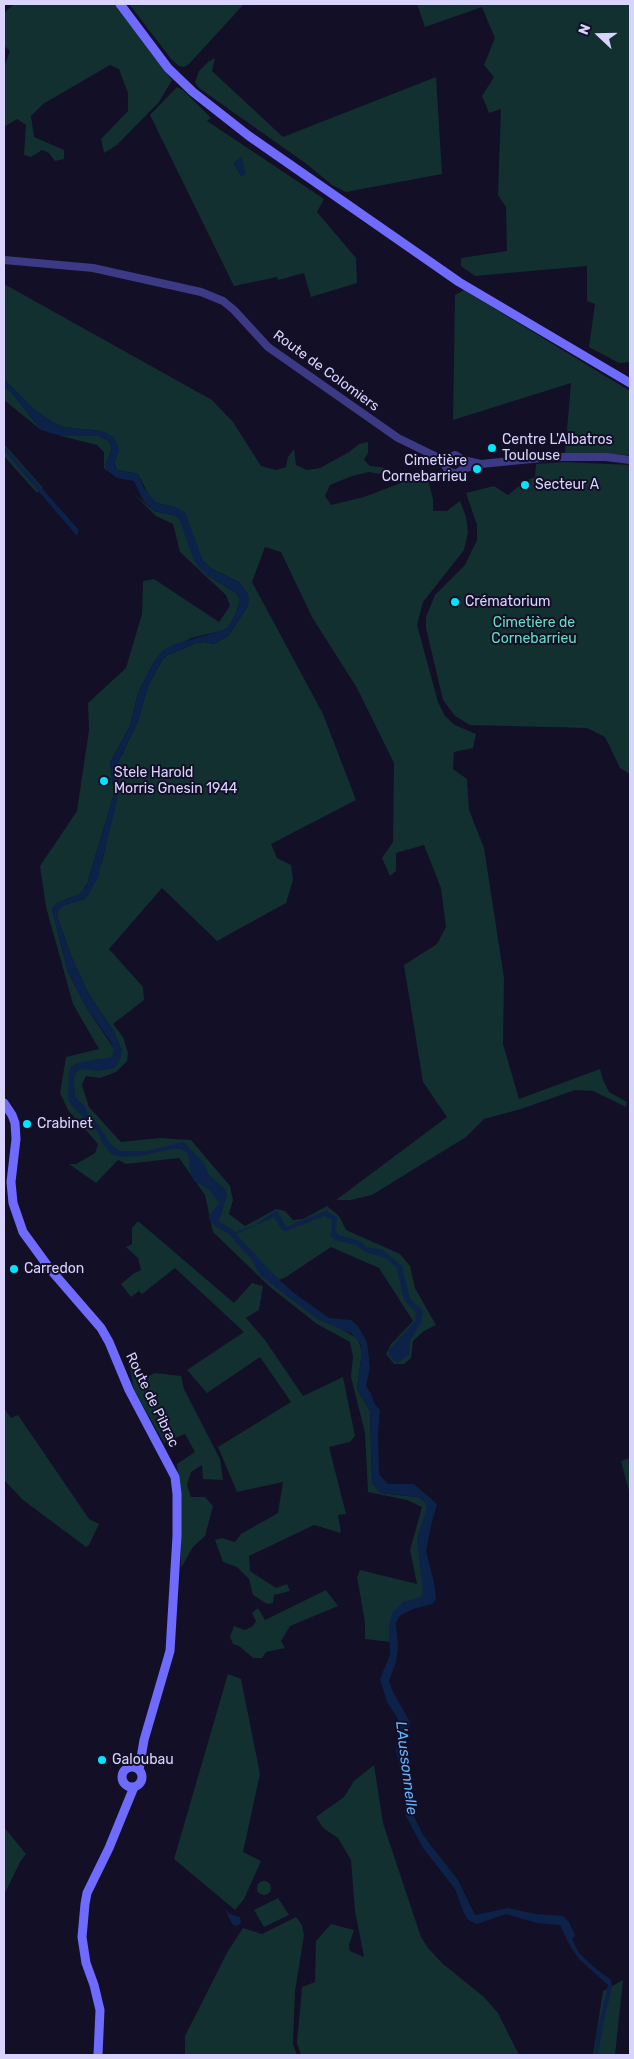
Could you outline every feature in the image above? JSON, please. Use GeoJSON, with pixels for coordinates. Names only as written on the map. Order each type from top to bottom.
{"type":"FeatureCollection","features":[{"type":"Feature","properties":{"kind":"main road"},"geometry":{"type":"LineString","coordinates":[[120,4],[168,68],[193,92],[249,136],[460,282],[630,384]]}},
{"type":"Feature","properties":{"kind":"main road","name":"Route de Pibrac"},"geometry":{"type":"LineString","coordinates":[[4,1103],[15,1123],[16,1138],[11,1182],[13,1203],[23,1232],[50,1269],[100,1328],[109,1342],[129,1390],[174,1477],[177,1494],[177,1536],[170,1651],[135,1769]]}},
{"type":"Feature","properties":{"kind":"main road","name":"Route de Pibrac"},"geometry":{"type":"LineString","coordinates":[[98,2055],[100,2010],[86,1963],[82,1937],[83,1920],[87,1893],[109,1848],[130,1786],[142,1780],[142,1775],[135,1769],[125,1770],[122,1775],[130,1786]]}},
{"type":"Feature","properties":{"kind":"street","name":"Route de Colomiers"},"geometry":{"type":"LineString","coordinates":[[4,260],[93,268],[201,292],[223,301],[234,310],[268,347],[398,438],[447,461]]}},
{"type":"Feature","properties":{"kind":"street"},"geometry":{"type":"LineString","coordinates":[[457,456],[463,465],[459,473],[453,474],[448,471],[447,461],[457,456]]}},
{"type":"Feature","properties":{"kind":"street"},"geometry":{"type":"LineString","coordinates":[[463,465],[552,457],[606,457],[630,460]]}},
{"type":"Feature","properties":{"kind":"green space"},"geometry":{"type":"Polygon","coordinates":[[[14,4],[115,4],[172,80],[159,102],[117,145],[104,153],[101,139],[128,111],[128,93],[119,69],[110,65],[43,104],[31,116],[34,137],[64,150],[64,159],[55,161],[49,153],[42,150],[31,157],[24,155],[26,125],[17,119],[4,127],[4,67],[10,51],[4,46],[4,13],[14,4]]]}},
{"type":"Feature","properties":{"kind":"green space"},"geometry":{"type":"Polygon","coordinates":[[[129,4],[244,4],[189,64],[184,67],[179,66],[172,60],[129,4]]]}},
{"type":"Feature","properties":{"kind":"green space"},"geometry":{"type":"Polygon","coordinates":[[[417,4],[630,4],[630,362],[619,363],[589,347],[595,304],[587,301],[587,266],[475,276],[461,266],[461,258],[507,251],[506,207],[498,195],[501,109],[489,113],[482,96],[494,77],[484,65],[495,38],[482,7],[425,27],[417,4]]]}},
{"type":"Feature","properties":{"kind":"green space"},"geometry":{"type":"Polygon","coordinates":[[[215,58],[212,71],[283,137],[436,77],[442,174],[346,192],[332,185],[308,165],[199,88],[195,82],[199,71],[215,58]]]}},
{"type":"Feature","properties":{"kind":"green space"},"geometry":{"type":"Polygon","coordinates":[[[177,87],[183,90],[211,118],[207,121],[324,199],[317,212],[356,258],[357,283],[311,297],[304,273],[278,280],[277,277],[234,286],[150,115],[177,87]],[[241,157],[234,163],[241,176],[245,173],[241,157]]]}},
{"type":"Feature","properties":{"kind":"green space"},"geometry":{"type":"Polygon","coordinates":[[[4,284],[212,400],[233,422],[261,466],[276,470],[286,467],[288,457],[294,449],[296,465],[307,470],[320,468],[349,452],[359,444],[368,442],[368,453],[364,460],[370,466],[386,468],[380,474],[369,472],[352,476],[330,485],[325,496],[331,505],[364,497],[411,479],[428,480],[433,499],[433,511],[447,511],[460,501],[466,517],[468,532],[464,550],[423,602],[417,625],[438,702],[445,716],[455,725],[476,734],[473,748],[454,752],[453,769],[467,779],[469,810],[484,848],[504,978],[503,1044],[519,1099],[600,1069],[609,1092],[627,1102],[626,1107],[593,1091],[575,1090],[521,1109],[484,1119],[466,1137],[372,1195],[351,1200],[336,1200],[447,1117],[423,1082],[404,965],[437,944],[446,927],[441,888],[424,845],[396,853],[396,871],[390,876],[382,858],[393,842],[394,763],[357,688],[312,617],[281,552],[265,547],[252,582],[323,714],[356,800],[271,844],[277,858],[291,865],[293,880],[286,903],[217,941],[162,888],[109,949],[143,987],[144,1000],[113,1024],[123,1037],[128,1053],[127,1061],[116,1072],[100,1078],[86,1076],[82,1085],[89,1107],[121,1142],[160,1138],[191,1140],[230,1186],[233,1200],[229,1214],[245,1226],[276,1209],[285,1211],[293,1220],[303,1219],[327,1206],[339,1216],[346,1230],[400,1254],[410,1266],[415,1288],[436,1325],[424,1331],[413,1341],[411,1358],[404,1364],[394,1364],[386,1354],[391,1344],[413,1321],[379,1268],[331,1247],[286,1277],[271,1283],[296,1302],[358,1339],[362,1352],[357,1389],[370,1411],[372,1482],[380,1493],[418,1497],[430,1508],[420,1543],[426,1591],[422,1600],[399,1611],[391,1642],[365,1639],[365,1622],[357,1577],[360,1570],[417,1584],[410,1550],[422,1507],[407,1500],[368,1492],[365,1433],[351,1377],[353,1357],[350,1342],[317,1324],[270,1287],[213,1232],[205,1195],[179,1158],[126,1164],[118,1160],[96,1183],[69,1164],[76,1164],[95,1153],[98,1144],[68,1110],[60,1093],[66,1057],[99,1049],[73,1004],[46,907],[40,866],[77,811],[89,730],[88,703],[126,668],[142,614],[143,581],[154,579],[219,622],[230,606],[226,595],[180,552],[173,524],[156,516],[132,492],[154,511],[179,518],[207,575],[236,593],[240,600],[237,611],[228,628],[191,638],[155,660],[138,693],[130,726],[110,763],[114,794],[87,884],[80,894],[57,903],[52,909],[68,972],[86,1007],[115,1050],[122,1051],[113,1030],[88,993],[71,956],[57,912],[64,905],[84,899],[102,862],[119,786],[117,765],[138,721],[148,686],[162,660],[168,655],[196,643],[214,644],[228,636],[246,609],[248,594],[239,582],[212,569],[203,561],[191,533],[175,507],[157,503],[150,497],[138,474],[117,470],[114,463],[119,450],[102,431],[63,427],[51,421],[36,411],[4,379],[4,284]]]}},
{"type":"Feature","properties":{"kind":"green space"},"geometry":{"type":"Polygon","coordinates":[[[464,290],[630,391],[630,455],[565,453],[571,383],[453,420],[455,295],[464,290]]]}},
{"type":"Feature","properties":{"kind":"green space"},"geometry":{"type":"Polygon","coordinates":[[[4,386],[11,392],[41,430],[4,400],[4,386]]]}},
{"type":"Feature","properties":{"kind":"green space"},"geometry":{"type":"Polygon","coordinates":[[[61,436],[99,436],[109,441],[112,449],[105,465],[109,472],[104,468],[104,452],[97,445],[61,436]]]}},
{"type":"Feature","properties":{"kind":"green space"},"geometry":{"type":"Polygon","coordinates":[[[4,444],[43,488],[37,493],[4,456],[4,444]]]}},
{"type":"Feature","properties":{"kind":"green space","name":"Cimetière de Cornebarrieu"},"geometry":{"type":"Polygon","coordinates":[[[565,462],[630,465],[630,774],[620,768],[605,737],[587,728],[470,725],[455,716],[443,700],[426,628],[426,617],[435,595],[465,565],[477,540],[477,525],[466,493],[494,486],[508,495],[525,481],[535,477],[536,464],[565,462]]]}},
{"type":"Feature","properties":{"kind":"green space"},"geometry":{"type":"Polygon","coordinates":[[[138,1221],[234,1303],[252,1283],[263,1286],[259,1310],[246,1318],[265,1340],[303,1396],[343,1377],[355,1436],[350,1442],[329,1447],[346,1514],[338,1515],[341,1533],[314,1525],[249,1556],[250,1571],[276,1588],[287,1584],[290,1591],[274,1595],[273,1603],[267,1604],[253,1595],[249,1579],[237,1567],[223,1562],[215,1540],[222,1538],[235,1542],[241,1534],[278,1513],[283,1482],[237,1492],[218,1447],[291,1402],[260,1357],[207,1393],[187,1370],[244,1332],[175,1268],[142,1294],[139,1291],[131,1297],[121,1284],[141,1270],[138,1258],[126,1247],[132,1244],[132,1228],[138,1221]]]}},
{"type":"Feature","properties":{"kind":"green space"},"geometry":{"type":"Polygon","coordinates":[[[129,1365],[139,1365],[146,1377],[155,1373],[181,1376],[184,1389],[220,1459],[223,1480],[203,1479],[202,1465],[191,1472],[187,1485],[191,1497],[205,1497],[213,1506],[205,1536],[193,1547],[181,1568],[181,1505],[177,1464],[195,1452],[185,1434],[164,1443],[134,1390],[129,1365]]]}},
{"type":"Feature","properties":{"kind":"green space"},"geometry":{"type":"Polygon","coordinates":[[[4,1408],[11,1418],[18,1415],[89,1519],[99,1524],[89,1545],[86,1547],[23,1500],[4,1480],[4,1408]]]}},
{"type":"Feature","properties":{"kind":"green space"},"geometry":{"type":"Polygon","coordinates":[[[630,1458],[630,1495],[621,1461],[630,1458]]]}},
{"type":"Feature","properties":{"kind":"green space"},"geometry":{"type":"Polygon","coordinates":[[[326,1590],[338,1606],[290,1626],[281,1641],[285,1648],[266,1652],[262,1658],[253,1658],[239,1646],[233,1644],[230,1637],[234,1626],[245,1630],[253,1626],[256,1621],[252,1613],[258,1608],[265,1620],[326,1590]]]}},
{"type":"Feature","properties":{"kind":"green space"},"geometry":{"type":"Polygon","coordinates":[[[228,1674],[241,1679],[260,1774],[243,1852],[261,1861],[244,1899],[235,1910],[174,1859],[228,1674]]]}},
{"type":"Feature","properties":{"kind":"green space"},"geometry":{"type":"Polygon","coordinates":[[[374,1765],[383,1823],[421,1937],[428,1948],[443,1964],[484,1997],[498,2013],[519,2055],[301,2055],[297,2043],[302,1987],[315,1982],[316,1941],[331,1924],[354,1930],[349,1945],[350,1951],[364,1957],[355,1911],[351,1860],[338,1838],[323,1828],[316,1817],[344,1797],[354,1781],[374,1765]]]}},
{"type":"Feature","properties":{"kind":"green space"},"geometry":{"type":"Polygon","coordinates":[[[4,1827],[26,1854],[20,1862],[4,1895],[4,1827]]]}},
{"type":"Feature","properties":{"kind":"green space"},"geometry":{"type":"Polygon","coordinates":[[[261,1881],[267,1881],[271,1888],[267,1895],[261,1895],[257,1891],[257,1885],[261,1881]]]}},
{"type":"Feature","properties":{"kind":"green space"},"geometry":{"type":"Polygon","coordinates":[[[278,1898],[289,1915],[264,1927],[254,1910],[278,1898]]]}},
{"type":"Feature","properties":{"kind":"green space"},"geometry":{"type":"Polygon","coordinates":[[[296,1917],[302,1925],[304,1935],[295,1991],[293,2044],[297,2055],[185,2055],[185,2036],[228,1951],[243,1928],[262,1934],[296,1917]]]}},
{"type":"Feature","properties":{"kind":"green space"},"geometry":{"type":"Polygon","coordinates":[[[623,1980],[615,2055],[593,2055],[603,1991],[623,1980]]]}},
{"type":"Feature","properties":{"kind":"water"},"geometry":{"type":"Polygon","coordinates":[[[241,157],[246,174],[241,176],[234,163],[241,157]]]}},
{"type":"Feature","properties":{"kind":"water","name":"L'Aussonnelle"},"geometry":{"type":"Polygon","coordinates":[[[4,379],[36,411],[51,421],[63,427],[102,431],[114,437],[119,450],[114,463],[117,470],[138,474],[144,488],[157,503],[175,507],[185,512],[203,561],[212,569],[239,582],[248,594],[249,599],[248,606],[228,636],[214,644],[196,643],[168,655],[162,660],[148,686],[138,721],[117,765],[119,786],[117,802],[98,877],[88,896],[64,905],[57,912],[71,956],[88,993],[113,1030],[122,1052],[119,1063],[114,1068],[98,1071],[84,1069],[77,1071],[74,1079],[75,1096],[86,1108],[88,1115],[97,1123],[113,1147],[120,1151],[147,1151],[183,1142],[186,1144],[205,1164],[208,1174],[226,1190],[227,1195],[219,1221],[235,1232],[255,1225],[277,1210],[286,1227],[327,1210],[337,1217],[336,1231],[338,1235],[360,1241],[366,1247],[383,1250],[402,1266],[410,1299],[423,1310],[421,1323],[410,1340],[409,1355],[397,1363],[390,1357],[388,1351],[415,1321],[416,1313],[404,1300],[397,1268],[385,1258],[365,1252],[356,1245],[335,1240],[331,1236],[332,1220],[324,1216],[286,1231],[282,1230],[274,1217],[236,1234],[275,1276],[294,1293],[329,1318],[351,1320],[358,1326],[367,1342],[370,1367],[366,1386],[371,1393],[374,1403],[380,1410],[378,1433],[379,1474],[388,1484],[414,1484],[437,1504],[426,1551],[434,1582],[436,1599],[432,1604],[413,1609],[398,1618],[396,1623],[398,1647],[396,1662],[389,1681],[410,1722],[404,1754],[416,1802],[414,1816],[423,1835],[458,1880],[475,1915],[508,1908],[536,1914],[563,1916],[569,1922],[575,1935],[572,1939],[579,1953],[611,1980],[612,1987],[598,2055],[595,2055],[597,2032],[608,1985],[580,1960],[571,1948],[560,1925],[537,1923],[506,1914],[477,1924],[468,1920],[455,1889],[423,1848],[406,1816],[403,1780],[396,1751],[399,1726],[397,1717],[387,1702],[380,1679],[390,1655],[389,1627],[392,1613],[403,1602],[421,1597],[423,1593],[417,1539],[427,1507],[424,1501],[418,1497],[380,1493],[372,1482],[370,1411],[357,1389],[362,1352],[360,1343],[352,1334],[317,1319],[260,1275],[251,1259],[229,1234],[215,1226],[209,1219],[209,1216],[219,1203],[210,1190],[194,1181],[190,1172],[189,1157],[186,1152],[181,1149],[172,1149],[140,1156],[122,1157],[111,1154],[103,1144],[97,1131],[71,1105],[68,1099],[69,1071],[72,1066],[77,1063],[112,1057],[114,1050],[111,1042],[86,1007],[68,972],[52,909],[57,903],[80,894],[87,884],[114,794],[110,763],[130,726],[138,693],[155,660],[163,650],[175,644],[228,628],[237,611],[240,600],[236,593],[207,575],[194,561],[179,518],[154,511],[143,500],[134,481],[117,478],[109,472],[105,465],[112,449],[109,441],[99,436],[61,436],[41,430],[4,386],[4,379]]]}},
{"type":"Feature","properties":{"kind":"water"},"geometry":{"type":"Polygon","coordinates":[[[4,446],[79,530],[77,536],[4,451],[4,446]]]}},
{"type":"Feature","properties":{"kind":"water"},"geometry":{"type":"Polygon","coordinates":[[[225,1909],[230,1914],[240,1917],[241,1922],[239,1925],[232,1924],[225,1909]]]}},
{"type":"Feature","properties":{"kind":"place","name":"Centre L'Albatros Toulouse"},"geometry":{"type":"Point","coordinates":[492,448]}},
{"type":"Feature","properties":{"kind":"place","name":"Cimetière Cornebarrieu"},"geometry":{"type":"Point","coordinates":[477,469]}},
{"type":"Feature","properties":{"kind":"place","name":"Secteur A"},"geometry":{"type":"Point","coordinates":[525,485]}},
{"type":"Feature","properties":{"kind":"place","name":"Crématorium"},"geometry":{"type":"Point","coordinates":[455,602]}},
{"type":"Feature","properties":{"kind":"place","name":"Stele Harold Morris Gnesin 1944"},"geometry":{"type":"Point","coordinates":[104,781]}},
{"type":"Feature","properties":{"kind":"place","name":"Crabinet"},"geometry":{"type":"Point","coordinates":[27,1124]}},
{"type":"Feature","properties":{"kind":"place","name":"Carredon"},"geometry":{"type":"Point","coordinates":[14,1269]}},
{"type":"Feature","properties":{"kind":"place","name":"Galoubau"},"geometry":{"type":"Point","coordinates":[102,1760]}}]}
